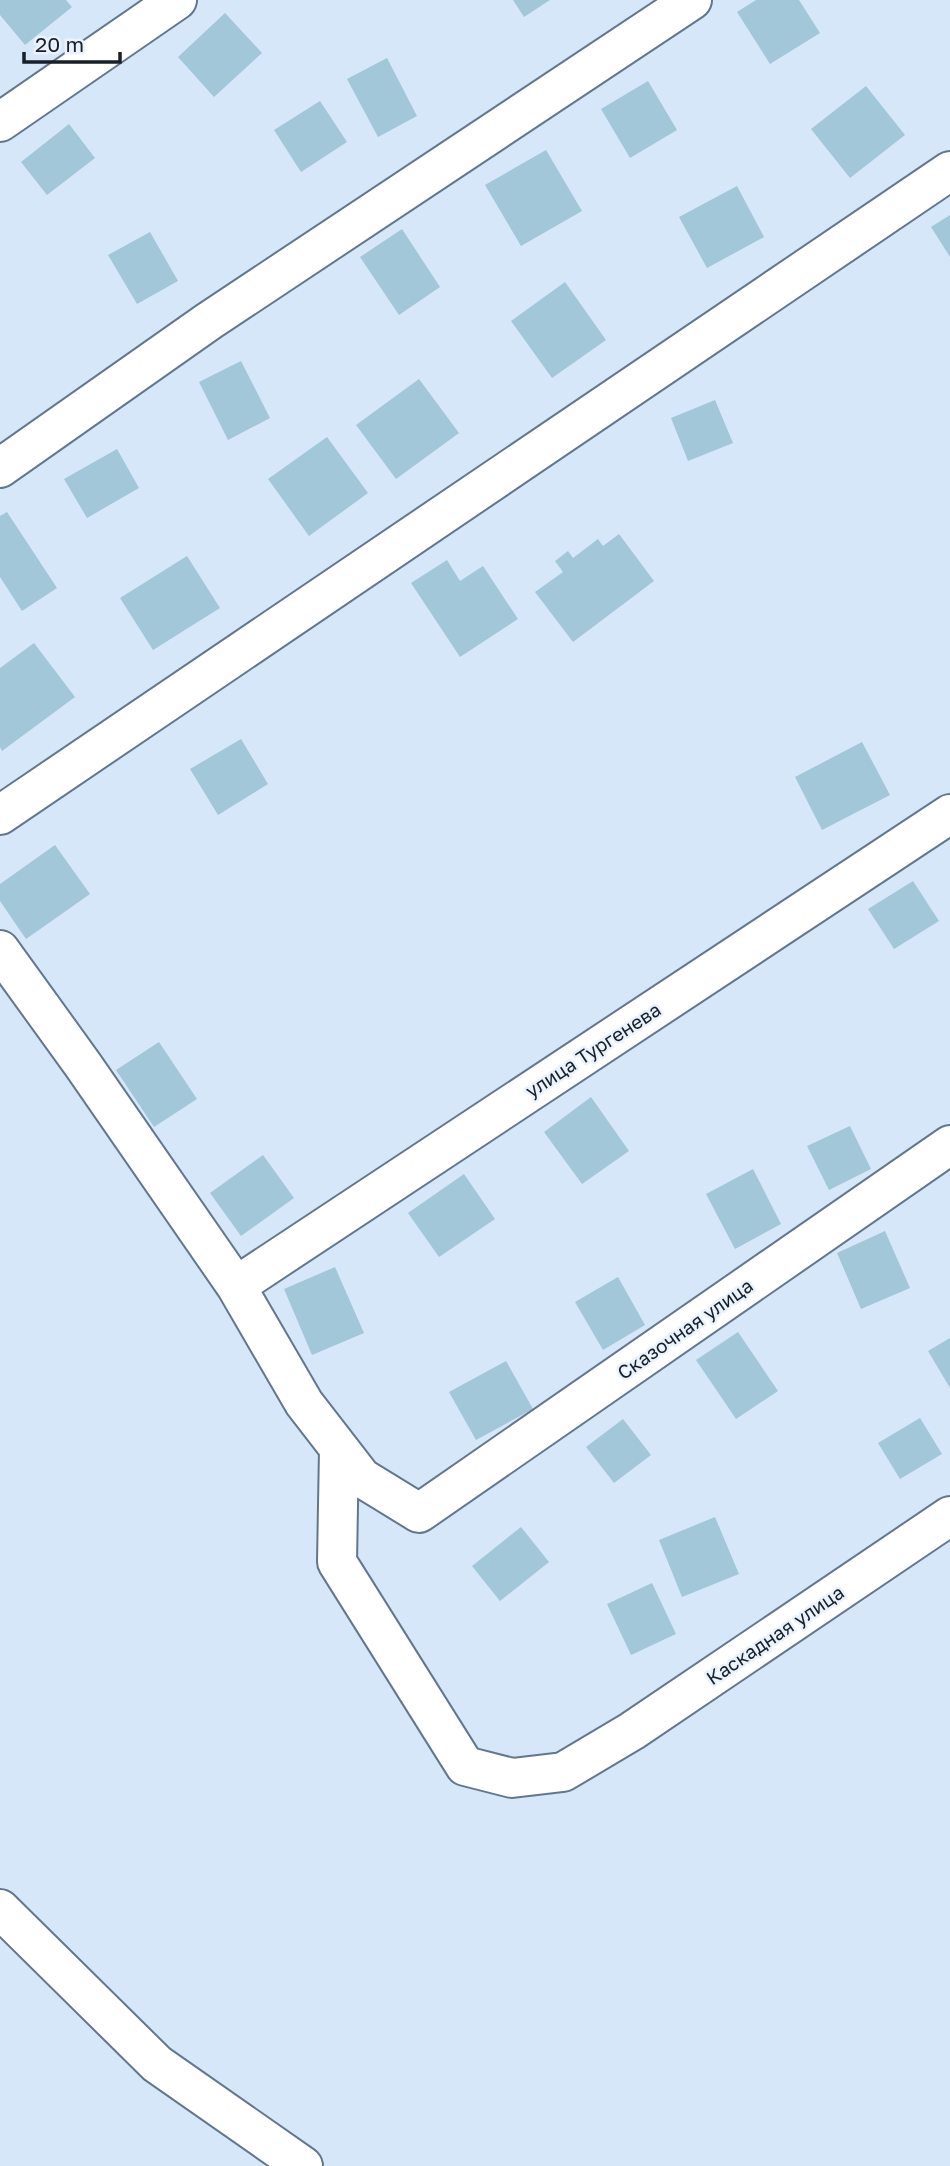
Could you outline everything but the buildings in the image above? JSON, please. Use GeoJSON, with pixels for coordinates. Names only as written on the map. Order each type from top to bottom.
{"type":"FeatureCollection","features":[{"type":"Feature","properties":{"kind":"street"},"geometry":{"type":"LineString","coordinates":[[0,122],[177,0]]}},
{"type":"Feature","properties":{"kind":"street"},"geometry":{"type":"LineString","coordinates":[[0,468],[209,321],[692,0]]}},
{"type":"Feature","properties":{"kind":"street"},"geometry":{"type":"LineString","coordinates":[[0,815],[950,172]]}},
{"type":"Feature","properties":{"kind":"street","name":"улица Тургенева"},"geometry":{"type":"LineString","coordinates":[[236,1286],[950,814]]}},
{"type":"Feature","properties":{"kind":"street"},"geometry":{"type":"LineString","coordinates":[[0,950],[236,1286],[304,1402],[339,1449]]}},
{"type":"Feature","properties":{"kind":"street","name":"Сказочная улица"},"geometry":{"type":"LineString","coordinates":[[339,1449],[362,1478],[419,1513],[950,1145]]}},
{"type":"Feature","properties":{"kind":"street","name":"Каскадная улица"},"geometry":{"type":"LineString","coordinates":[[339,1449],[337,1562],[465,1766],[512,1778],[563,1772],[632,1731],[950,1516]]}},
{"type":"Feature","properties":{"kind":"street"},"geometry":{"type":"LineString","coordinates":[[0,1909],[157,2064],[303,2166]]}}]}
